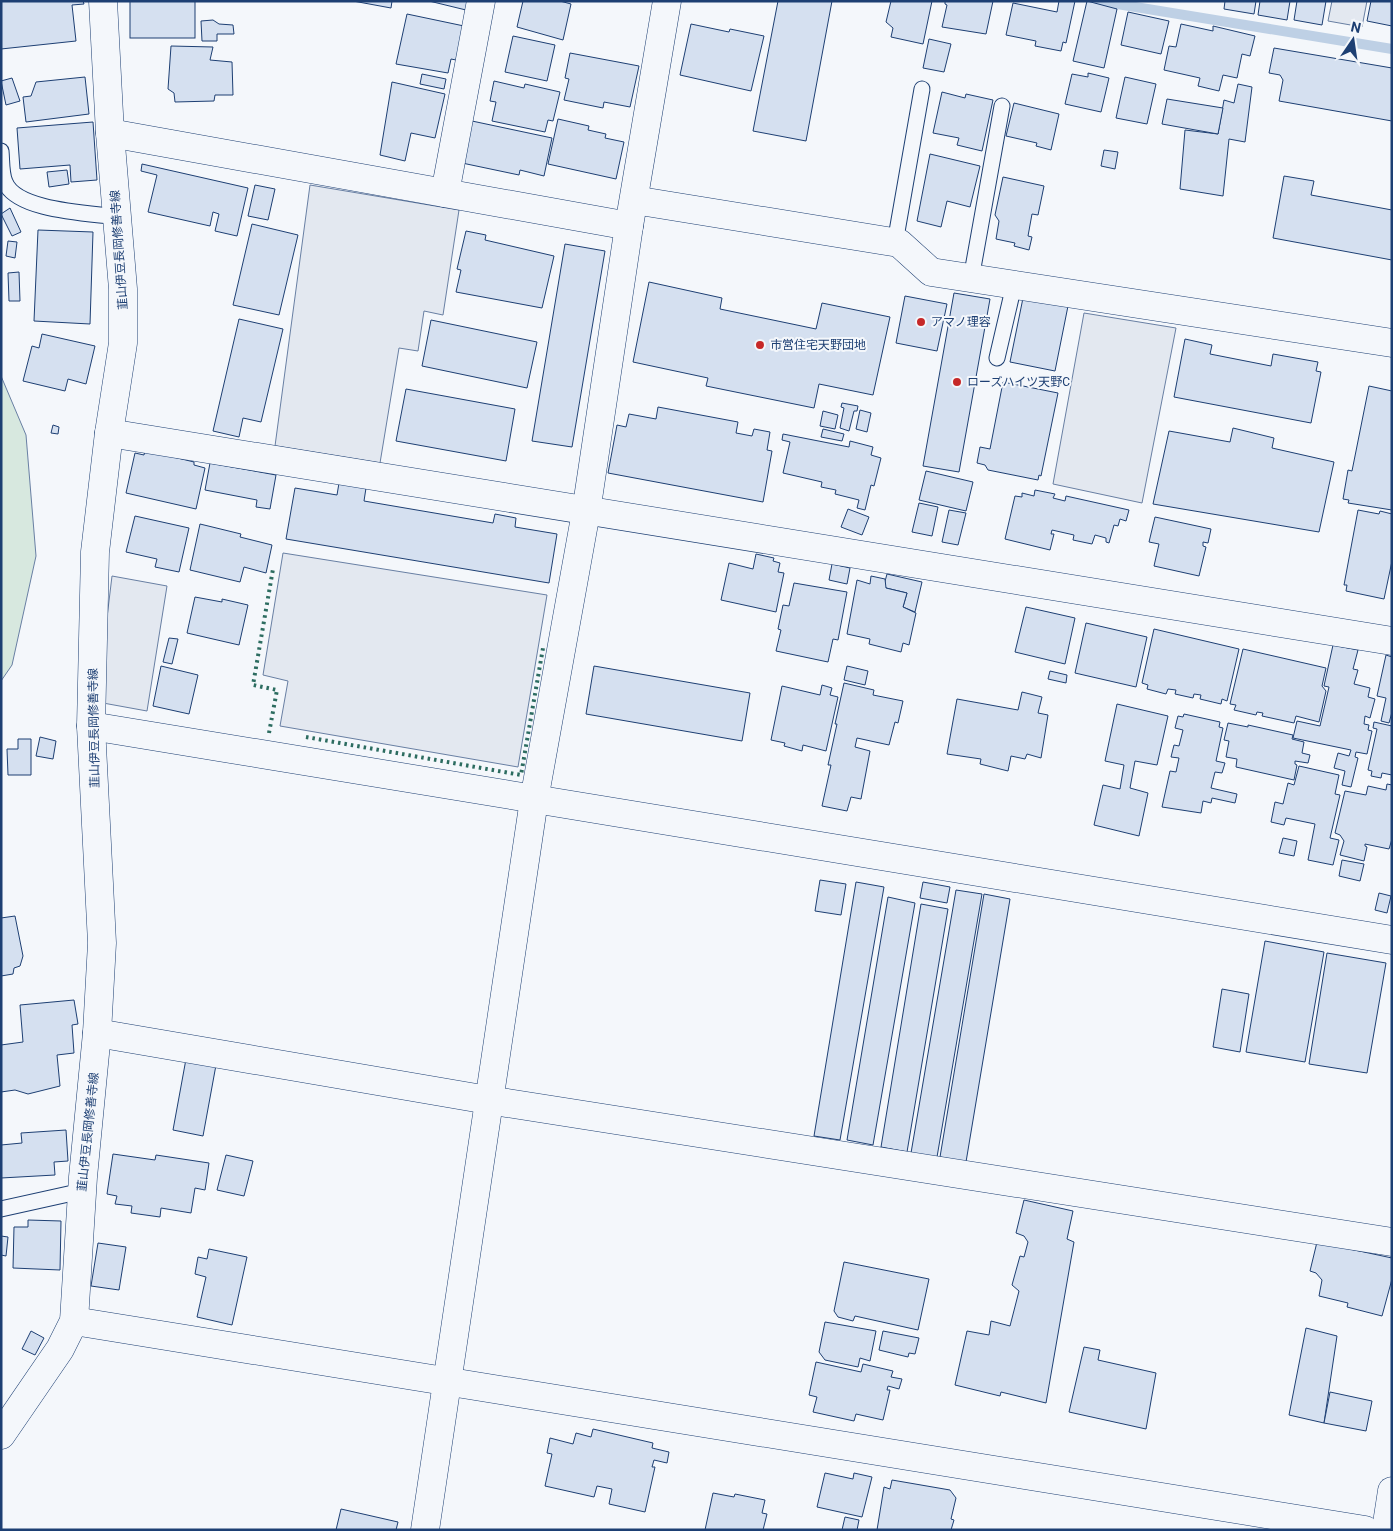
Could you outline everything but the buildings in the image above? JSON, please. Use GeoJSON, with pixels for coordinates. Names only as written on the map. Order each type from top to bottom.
{"type":"FeatureCollection","features":[{"type":"Feature","properties":{"kind":"street","name":"韮山伊豆長岡修善寺線"},"geometry":{"type":"LineString","coordinates":[[1,1435],[60,1349],[74,1321],[82,1191],[97,1033],[102,943],[91,726],[95,552],[122,343],[124,289],[110,133],[103,1]]}},
{"type":"Feature","properties":{"kind":"street"},"geometry":{"type":"LineString","coordinates":[[445,193],[481,1]]}},
{"type":"Feature","properties":{"kind":"street"},"geometry":{"type":"LineString","coordinates":[[425,1530],[449,1381],[488,1100],[534,800],[586,512],[629,226],[667,1]]}},
{"type":"Feature","properties":{"kind":"street"},"geometry":{"type":"LineString","coordinates":[[110,133],[629,226]]}},
{"type":"Feature","properties":{"kind":"street"},"geometry":{"type":"LineString","coordinates":[[634,200],[900,243],[931,272],[1392,343]]}},
{"type":"Feature","properties":{"kind":"street"},"geometry":{"type":"LineString","coordinates":[[109,433],[586,512],[1392,641]]}},
{"type":"Feature","properties":{"kind":"street"},"geometry":{"type":"LineString","coordinates":[[91,726],[1392,940]]}},
{"type":"Feature","properties":{"kind":"street"},"geometry":{"type":"LineString","coordinates":[[97,1033],[488,1100],[1392,1242]]}},
{"type":"Feature","properties":{"kind":"street"},"geometry":{"type":"LineString","coordinates":[[74,1321],[1365,1530]]}},
{"type":"Feature","properties":{"kind":"street"},"geometry":{"type":"LineString","coordinates":[[1386,1530],[1392,1491]]}},
{"type":"Feature","properties":{"kind":"lane"},"geometry":{"type":"LineString","coordinates":[[895,243],[922,89]]}},
{"type":"Feature","properties":{"kind":"lane"},"geometry":{"type":"LineString","coordinates":[[971,279],[1002,106]]}},
{"type":"Feature","properties":{"kind":"lane"},"geometry":{"type":"LineString","coordinates":[[1,150],[4,181],[10,191],[24,200],[42,206],[117,218]]}},
{"type":"Feature","properties":{"kind":"lane"},"geometry":{"type":"LineString","coordinates":[[997,358],[1014,285]]}},
{"type":"Feature","properties":{"kind":"lane"},"geometry":{"type":"LineString","coordinates":[[1,1209],[82,1191]]}},
{"type":"Feature","properties":{"kind":"shaded area"},"geometry":{"type":"Polygon","coordinates":[[[1332,1],[1367,1],[1362,27],[1328,21],[1332,1]]]}},
{"type":"Feature","properties":{"kind":"shaded area"},"geometry":{"type":"Polygon","coordinates":[[[310,185],[459,210],[443,315],[424,311],[418,351],[399,348],[380,463],[275,446],[310,185]]]}},
{"type":"Feature","properties":{"kind":"shaded area"},"geometry":{"type":"Polygon","coordinates":[[[1084,313],[1176,328],[1142,503],[1053,484],[1084,313]]]}},
{"type":"Feature","properties":{"kind":"shaded area"},"geometry":{"type":"Polygon","coordinates":[[[1,376],[26,435],[36,556],[12,665],[1,681],[1,376]]]}},
{"type":"Feature","properties":{"kind":"shaded area"},"geometry":{"type":"Polygon","coordinates":[[[283,553],[547,595],[518,767],[280,726],[288,681],[263,675],[283,553]]]}},
{"type":"Feature","properties":{"kind":"shaded area"},"geometry":{"type":"Polygon","coordinates":[[[112,576],[167,586],[147,711],[103,703],[106,626],[112,576]]]}},
{"type":"Feature","properties":{"kind":"waterway"},"geometry":{"type":"LineString","coordinates":[[1099,1],[1392,49]]}},
{"type":"Feature","properties":{"kind":"hedge"},"geometry":{"type":"LineString","coordinates":[[269,733],[277,690],[253,685],[273,569]]}},
{"type":"Feature","properties":{"kind":"hedge"},"geometry":{"type":"LineString","coordinates":[[306,737],[521,775],[543,648]]}},
{"type":"Feature","properties":{"kind":"place","name":"アマノ理容"},"geometry":{"type":"Point","coordinates":[921,322]}},
{"type":"Feature","properties":{"kind":"place","name":"市営住宅天野団地"},"geometry":{"type":"Point","coordinates":[760,345]}},
{"type":"Feature","properties":{"kind":"place","name":"ローズハイツ天野C"},"geometry":{"type":"Point","coordinates":[957,382]}}]}
